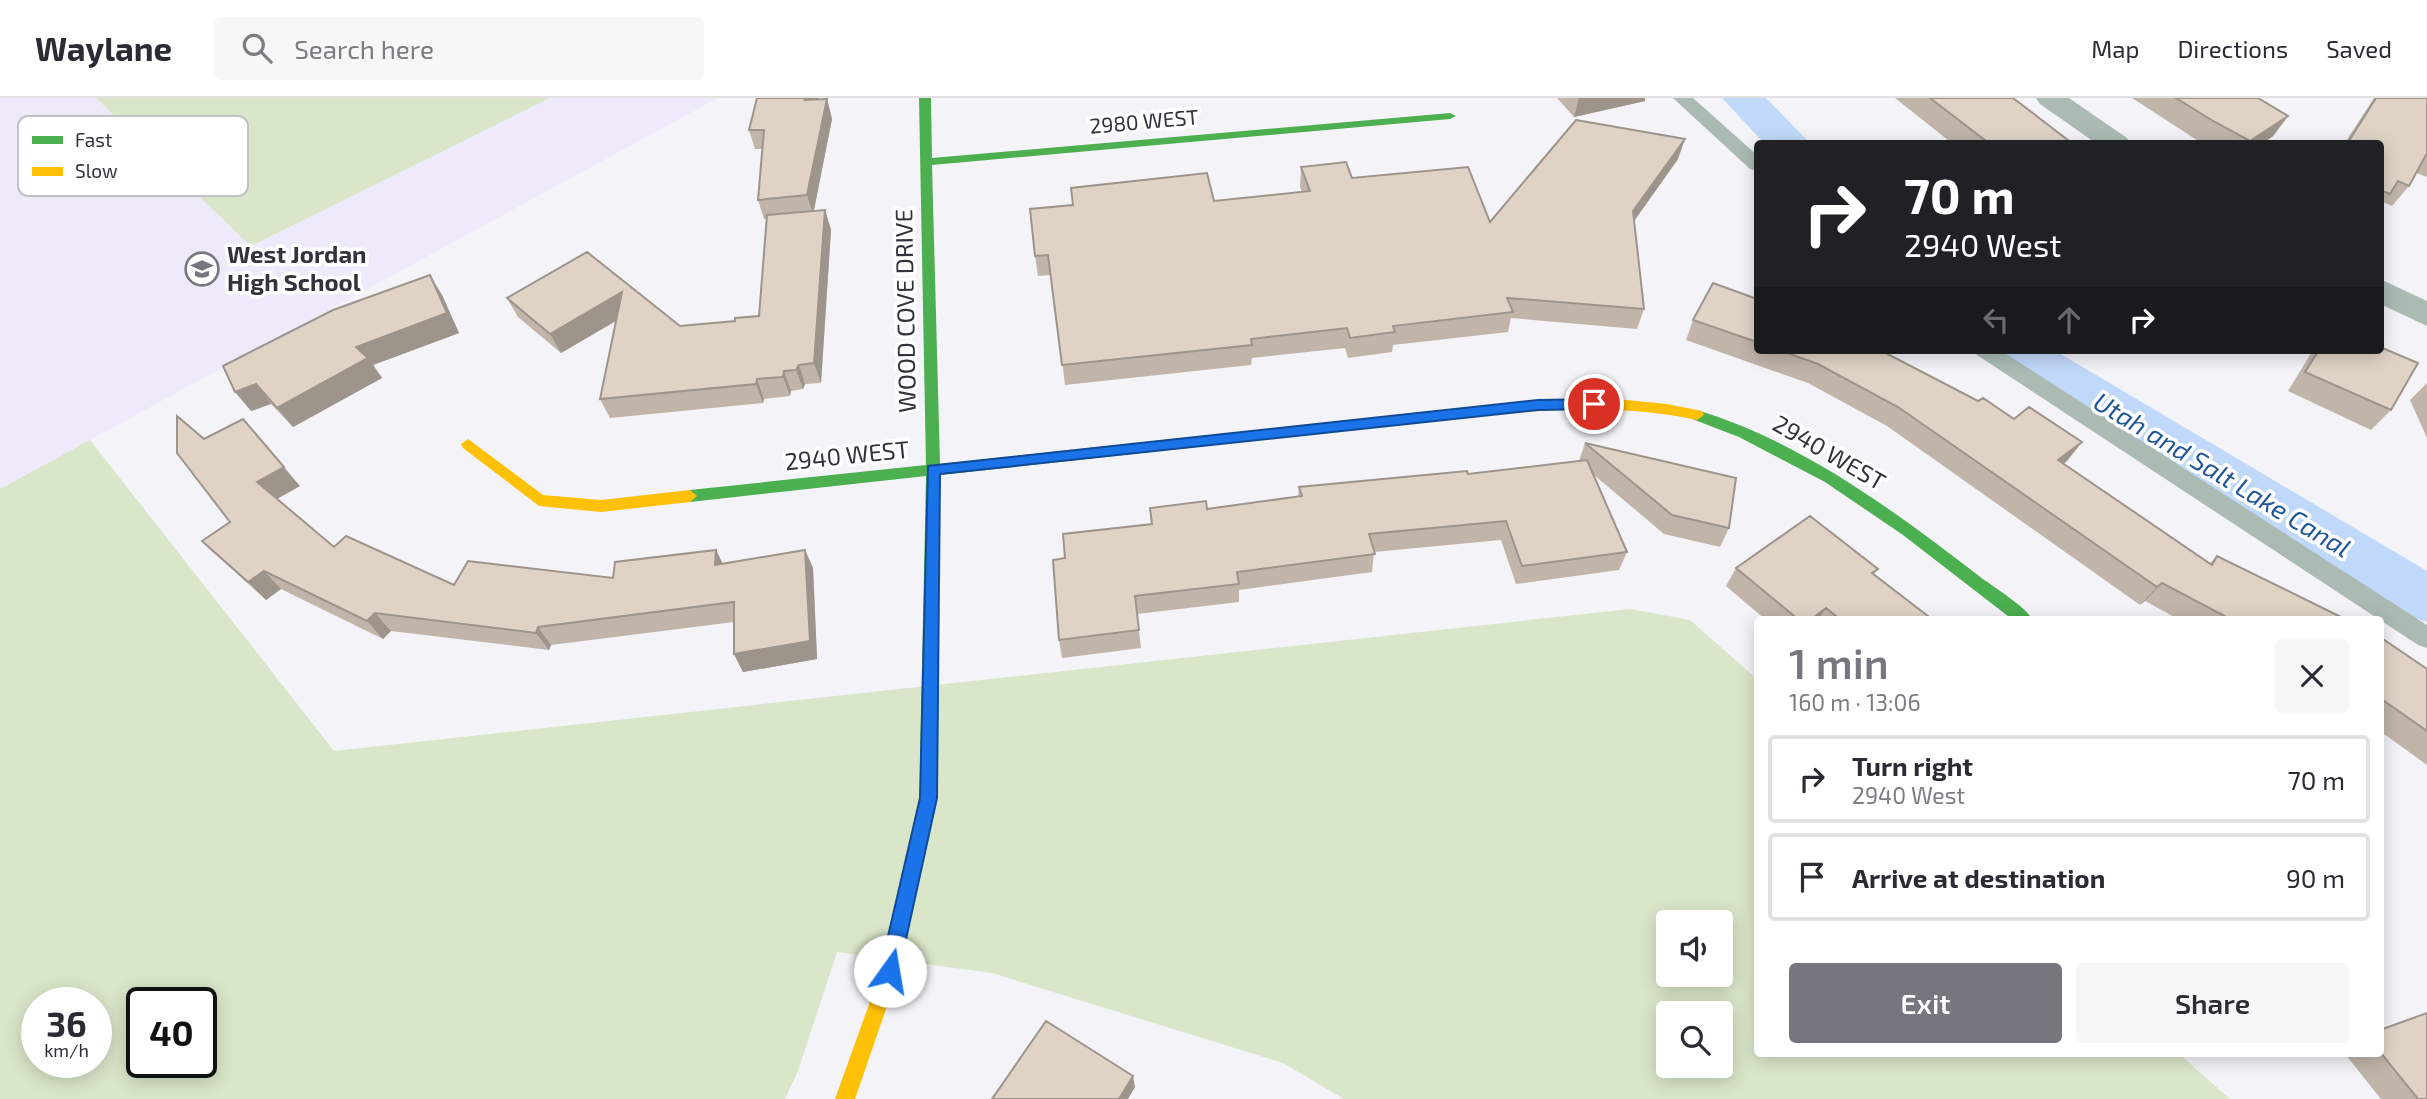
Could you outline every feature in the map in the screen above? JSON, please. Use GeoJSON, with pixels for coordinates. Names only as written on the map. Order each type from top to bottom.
{"type":"FeatureCollection","features":[{"type":"Feature","properties":{"kind":"street","name":"WOOD COVE DRIVE"},"geometry":{"type":"LineString","coordinates":[[845,1099],[890,971],[929,798],[933,470],[925,98]]}},
{"type":"Feature","properties":{"kind":"street"},"geometry":{"type":"LineString","coordinates":[[2050,98],[2111,140]]}},
{"type":"Feature","properties":{"kind":"street","name":"2980 WEST"},"geometry":{"type":"LineString","coordinates":[[925,162],[1450,116]]}},
{"type":"Feature","properties":{"kind":"street"},"geometry":{"type":"LineString","coordinates":[[2384,292],[2427,315]]}},
{"type":"Feature","properties":{"kind":"street","name":"2940 WEST"},"geometry":{"type":"LineString","coordinates":[[468,444],[539,500],[601,506],[1538,405],[1622,404],[1695,414],[1771,442],[1852,487],[2020,616]]}},
{"type":"Feature","properties":{"kind":"lane"},"geometry":{"type":"LineString","coordinates":[[1682,98],[1754,162]]}},
{"type":"Feature","properties":{"kind":"lane"},"geometry":{"type":"LineString","coordinates":[[1990,354],[2427,638]]}},
{"type":"Feature","properties":{"kind":"shaded area","name":"West Jordan High School"},"geometry":{"type":"Polygon","coordinates":[[[0,98],[718,98],[0,489],[0,98]]]}},
{"type":"Feature","properties":{"kind":"green space"},"geometry":{"type":"Polygon","coordinates":[[[96,98],[550,98],[251,246],[199,196],[248,196],[248,116],[115,116],[96,98]]]}},
{"type":"Feature","properties":{"kind":"green space"},"geometry":{"type":"Polygon","coordinates":[[[90,440],[334,751],[1630,609],[1690,620],[1754,676],[1754,1057],[2182,1057],[2230,1099],[1344,1099],[1283,1063],[992,973],[837,952],[798,1071],[785,1099],[0,1099],[0,489],[90,440]]]}},
{"type":"Feature","properties":{"kind":"building"},"geometry":{"type":"Polygon","coordinates":[[[757,98],[827,99],[807,195],[758,200],[764,130],[749,130],[757,98]]]}},
{"type":"Feature","properties":{"kind":"building"},"geometry":{"type":"Polygon","coordinates":[[[1930,98],[2013,98],[2068,140],[1985,140],[1930,98]]]}},
{"type":"Feature","properties":{"kind":"building"},"geometry":{"type":"Polygon","coordinates":[[[2176,98],[2258,98],[2288,116],[2252,140],[2213,121],[2176,98]]]}},
{"type":"Feature","properties":{"kind":"building"},"geometry":{"type":"Polygon","coordinates":[[[2376,98],[2427,98],[2427,153],[2409,186],[2398,181],[2390,194],[2384,192],[2384,140],[2350,140],[2376,98]]]}},
{"type":"Feature","properties":{"kind":"building"},"geometry":{"type":"Polygon","coordinates":[[[1576,120],[1685,139],[1633,211],[1644,309],[1507,298],[1513,312],[1393,326],[1395,332],[1350,338],[1347,328],[1251,339],[1252,345],[1062,365],[1048,255],[1035,256],[1030,209],[1073,205],[1071,188],[1207,173],[1214,201],[1310,191],[1301,167],[1346,162],[1352,178],[1468,167],[1490,222],[1576,120]]]}},
{"type":"Feature","properties":{"kind":"building"},"geometry":{"type":"Polygon","coordinates":[[[825,210],[814,363],[799,365],[796,370],[784,371],[783,377],[757,379],[756,384],[600,399],[622,292],[550,334],[507,298],[587,252],[680,326],[759,316],[767,215],[825,210]]]}},
{"type":"Feature","properties":{"kind":"building"},"geometry":{"type":"Polygon","coordinates":[[[430,275],[447,313],[356,347],[368,358],[277,408],[256,384],[235,392],[223,366],[333,310],[430,275]]]}},
{"type":"Feature","properties":{"kind":"building"},"geometry":{"type":"Polygon","coordinates":[[[1713,283],[1754,298],[1754,341],[1693,320],[1713,283]]]}},
{"type":"Feature","properties":{"kind":"building"},"geometry":{"type":"Polygon","coordinates":[[[2384,349],[2418,363],[2391,410],[2305,372],[2316,354],[2384,354],[2384,349]]]}},
{"type":"Feature","properties":{"kind":"building"},"geometry":{"type":"Polygon","coordinates":[[[1790,354],[1888,354],[1978,401],[1983,398],[2014,419],[2029,407],[2082,442],[2058,460],[2212,565],[2217,556],[2339,616],[2224,616],[2162,583],[2157,587],[1898,407],[1818,364],[1790,354]]]}},
{"type":"Feature","properties":{"kind":"building"},"geometry":{"type":"Polygon","coordinates":[[[177,416],[204,439],[243,419],[284,467],[257,482],[334,547],[346,536],[454,585],[468,561],[613,578],[615,562],[716,550],[715,565],[805,550],[810,641],[734,654],[734,602],[538,627],[536,633],[375,613],[367,621],[264,571],[248,582],[202,541],[230,522],[177,453],[177,416]]]}},
{"type":"Feature","properties":{"kind":"building"},"geometry":{"type":"Polygon","coordinates":[[[1585,443],[1736,478],[1729,528],[1672,515],[1585,443]]]}},
{"type":"Feature","properties":{"kind":"building"},"geometry":{"type":"Polygon","coordinates":[[[1587,460],[1627,552],[1522,566],[1506,521],[1369,534],[1375,554],[1237,572],[1239,584],[1135,596],[1139,630],[1059,640],[1053,560],[1065,558],[1063,534],[1152,524],[1150,508],[1206,501],[1207,509],[1302,496],[1299,487],[1467,471],[1468,474],[1587,460]]]}},
{"type":"Feature","properties":{"kind":"building"},"geometry":{"type":"Polygon","coordinates":[[[1810,516],[1878,569],[1872,573],[1928,616],[1836,616],[1826,608],[1815,616],[1794,616],[1736,568],[1810,516]]]}},
{"type":"Feature","properties":{"kind":"building"},"geometry":{"type":"Polygon","coordinates":[[[2384,640],[2427,669],[2427,731],[2384,701],[2384,640]]]}},
{"type":"Feature","properties":{"kind":"building"},"geometry":{"type":"Polygon","coordinates":[[[2427,1013],[2427,1099],[2418,1099],[2384,1057],[2384,1029],[2427,1013]]]}},
{"type":"Feature","properties":{"kind":"building"},"geometry":{"type":"Polygon","coordinates":[[[1046,1021],[1133,1076],[1119,1099],[992,1099],[1046,1021]]]}},
{"type":"Feature","properties":{"kind":"waterway","name":"Utah and Salt Lake Canal"},"geometry":{"type":"LineString","coordinates":[[1742,98],[1786,140]]}},
{"type":"Feature","properties":{"kind":"waterway","name":"Utah and Salt Lake Canal"},"geometry":{"type":"LineString","coordinates":[[2024,354],[2427,599]]}},
{"type":"Feature","properties":{"kind":"traffic: fast"},"geometry":{"type":"LineString","coordinates":[[925,98],[933,470],[929,760]]}},
{"type":"Feature","properties":{"kind":"traffic: fast"},"geometry":{"type":"LineString","coordinates":[[925,162],[1450,116]]}},
{"type":"Feature","properties":{"kind":"traffic: fast"},"geometry":{"type":"LineString","coordinates":[[690,496],[1454,414]]}},
{"type":"Feature","properties":{"kind":"traffic: fast"},"geometry":{"type":"LineString","coordinates":[[1697,415],[1744,434],[1830,478],[1908,531],[2020,616]]}},
{"type":"Feature","properties":{"kind":"traffic: slow"},"geometry":{"type":"LineString","coordinates":[[1454,414],[1545,405],[1606,404],[1637,405],[1697,415]]}},
{"type":"Feature","properties":{"kind":"traffic: slow"},"geometry":{"type":"LineString","coordinates":[[468,444],[539,500],[601,506],[690,496]]}},
{"type":"Feature","properties":{"kind":"traffic: slow"},"geometry":{"type":"LineString","coordinates":[[845,1099],[890,971],[928,798],[929,760]]}},
{"type":"Feature","properties":{"kind":"place","name":"West Jordan High School"},"geometry":{"type":"Point","coordinates":[202,269]}},
{"type":"Feature","properties":{"kind":"route"},"geometry":{"type":"LineString","coordinates":[[890,971],[929,798],[933,470],[1538,405],[1594,404]]}}]}
